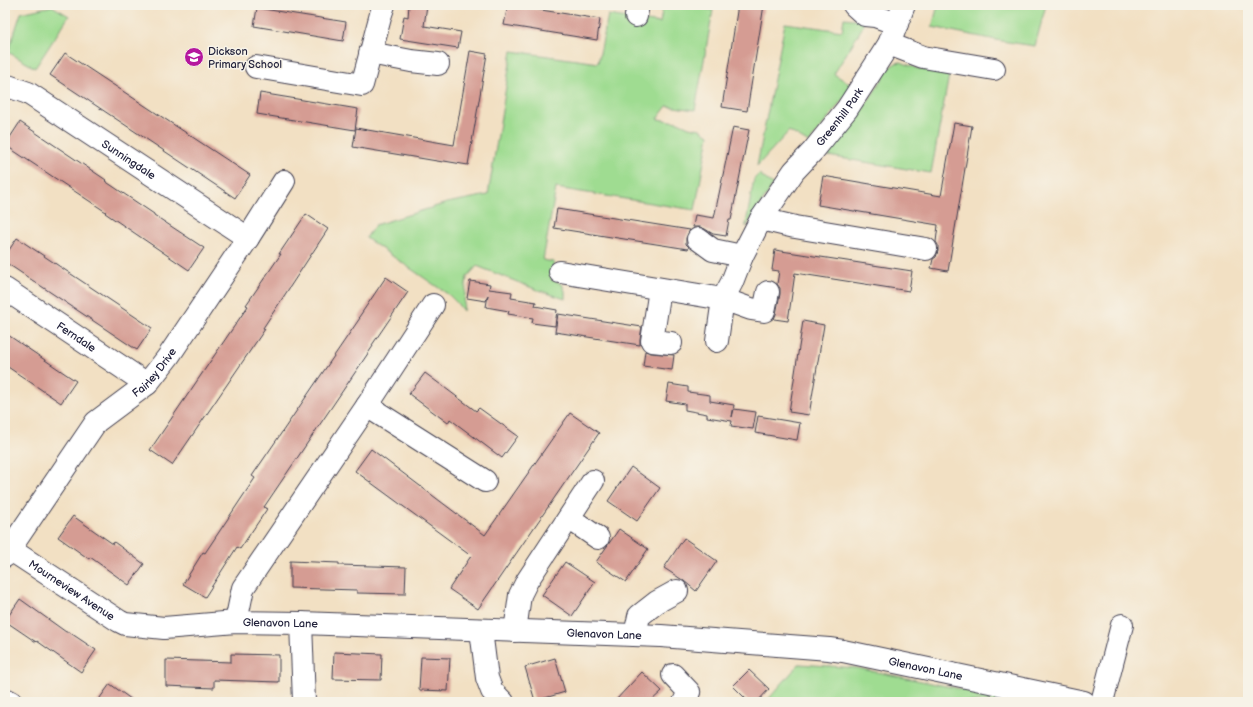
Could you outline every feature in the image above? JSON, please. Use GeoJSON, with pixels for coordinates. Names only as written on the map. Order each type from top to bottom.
{"type":"FeatureCollection","features":[{"type":"Feature","properties":{"kind":"street"},"geometry":{"type":"LineString","coordinates":[[256,67],[362,85],[380,14],[384,5]]}},
{"type":"Feature","properties":{"kind":"street"},"geometry":{"type":"LineString","coordinates":[[854,5],[865,15],[875,16],[896,24],[923,57],[994,69]]}},
{"type":"Feature","properties":{"kind":"street","name":"Greenhill Park"},"geometry":{"type":"LineString","coordinates":[[717,341],[723,299],[732,282],[742,256],[762,219],[794,171],[813,151],[847,109],[896,24]]}},
{"type":"Feature","properties":{"kind":"street"},"geometry":{"type":"LineString","coordinates":[[370,53],[411,61],[438,64]]}},
{"type":"Feature","properties":{"kind":"street","name":"Sunningdale"},"geometry":{"type":"LineString","coordinates":[[8,86],[28,93],[248,238]]}},
{"type":"Feature","properties":{"kind":"street","name":"Fairley Drive"},"geometry":{"type":"LineString","coordinates":[[7,551],[96,422],[147,384],[168,357],[248,238],[284,181]]}},
{"type":"Feature","properties":{"kind":"street"},"geometry":{"type":"LineString","coordinates":[[762,219],[795,227],[926,249]]}},
{"type":"Feature","properties":{"kind":"street"},"geometry":{"type":"LineString","coordinates":[[698,239],[713,250],[742,256]]}},
{"type":"Feature","properties":{"kind":"street"},"geometry":{"type":"LineString","coordinates":[[560,272],[723,299],[751,309],[764,311],[768,292]]}},
{"type":"Feature","properties":{"kind":"street"},"geometry":{"type":"LineString","coordinates":[[660,289],[652,341],[671,343]]}},
{"type":"Feature","properties":{"kind":"street","name":"Ferndale"},"geometry":{"type":"LineString","coordinates":[[5,290],[147,384]]}},
{"type":"Feature","properties":{"kind":"street"},"geometry":{"type":"LineString","coordinates":[[236,622],[243,588],[433,306]]}},
{"type":"Feature","properties":{"kind":"street"},"geometry":{"type":"LineString","coordinates":[[367,406],[485,481]]}},
{"type":"Feature","properties":{"kind":"street"},"geometry":{"type":"LineString","coordinates":[[515,631],[520,595],[527,581],[593,481]]}},
{"type":"Feature","properties":{"kind":"street"},"geometry":{"type":"LineString","coordinates":[[568,518],[598,538]]}},
{"type":"Feature","properties":{"kind":"street","name":"Mourneview Avenue"},"geometry":{"type":"LineString","coordinates":[[7,551],[119,621]]}},
{"type":"Feature","properties":{"kind":"street"},"geometry":{"type":"LineString","coordinates":[[635,635],[639,616],[657,602],[677,591]]}},
{"type":"Feature","properties":{"kind":"street","name":"Glenavon Lane"},"geometry":{"type":"LineString","coordinates":[[119,621],[125,624],[164,628],[236,622],[301,623],[661,636],[843,651],[1084,702]]}},
{"type":"Feature","properties":{"kind":"street"},"geometry":{"type":"LineString","coordinates":[[301,623],[304,702]]}},
{"type":"Feature","properties":{"kind":"street"},"geometry":{"type":"LineString","coordinates":[[1102,702],[1122,625]]}},
{"type":"Feature","properties":{"kind":"street"},"geometry":{"type":"LineString","coordinates":[[481,630],[487,678],[492,691],[503,702]]}},
{"type":"Feature","properties":{"kind":"street"},"geometry":{"type":"LineString","coordinates":[[673,675],[689,692],[684,702]]}},
{"type":"Feature","properties":{"kind":"street"},"geometry":{"type":"LineString","coordinates":[[5,699],[11,702]]}},
{"type":"Feature","properties":{"kind":"green space"},"geometry":{"type":"Polygon","coordinates":[[[663,5],[706,5],[706,9],[713,10],[695,110],[667,106],[657,119],[678,122],[689,127],[700,129],[709,135],[695,210],[556,188],[543,260],[554,262],[551,279],[562,284],[565,291],[565,299],[477,266],[467,277],[463,311],[449,295],[366,238],[375,225],[447,203],[488,195],[512,51],[598,63],[608,15],[660,23],[663,5]]]}},
{"type":"Feature","properties":{"kind":"green space"},"geometry":{"type":"Polygon","coordinates":[[[938,5],[1046,5],[1035,46],[1001,41],[932,27],[938,5]]]}},
{"type":"Feature","properties":{"kind":"green space"},"geometry":{"type":"Polygon","coordinates":[[[52,6],[69,16],[35,68],[8,52],[21,13],[52,6]]]}},
{"type":"Feature","properties":{"kind":"green space"},"geometry":{"type":"Polygon","coordinates":[[[844,18],[864,20],[862,28],[834,74],[853,86],[809,143],[789,131],[757,166],[785,23],[842,31],[844,18]]]}},
{"type":"Feature","properties":{"kind":"green space"},"geometry":{"type":"Polygon","coordinates":[[[901,62],[916,68],[949,75],[931,173],[828,156],[854,123],[890,67],[901,62]]]}},
{"type":"Feature","properties":{"kind":"green space"},"geometry":{"type":"Polygon","coordinates":[[[759,174],[773,185],[746,227],[754,179],[759,174]]]}},
{"type":"Feature","properties":{"kind":"green space"},"geometry":{"type":"Polygon","coordinates":[[[799,664],[857,668],[1025,702],[766,702],[799,664]]]}},
{"type":"Feature","properties":{"kind":"building"},"geometry":{"type":"Polygon","coordinates":[[[409,5],[427,5],[424,26],[461,32],[458,48],[400,39],[404,16],[408,17],[409,5]]]}},
{"type":"Feature","properties":{"kind":"building"},"geometry":{"type":"Polygon","coordinates":[[[508,5],[600,19],[597,40],[504,25],[508,5]]]}},
{"type":"Feature","properties":{"kind":"building"},"geometry":{"type":"Polygon","coordinates":[[[738,5],[764,5],[747,111],[722,107],[738,5]]]}},
{"type":"Feature","properties":{"kind":"building"},"geometry":{"type":"Polygon","coordinates":[[[257,8],[346,22],[343,41],[254,26],[257,8]]]}},
{"type":"Feature","properties":{"kind":"building"},"geometry":{"type":"Polygon","coordinates":[[[470,51],[487,54],[468,165],[353,147],[356,128],[454,145],[470,51]]]}},
{"type":"Feature","properties":{"kind":"building"},"geometry":{"type":"Polygon","coordinates":[[[65,53],[250,175],[235,198],[50,75],[65,53]]]}},
{"type":"Feature","properties":{"kind":"building"},"geometry":{"type":"Polygon","coordinates":[[[260,93],[358,109],[355,130],[257,114],[260,93]]]}},
{"type":"Feature","properties":{"kind":"building"},"geometry":{"type":"Polygon","coordinates":[[[20,122],[204,248],[189,270],[105,213],[106,212],[5,145],[20,122]]]}},
{"type":"Feature","properties":{"kind":"building"},"geometry":{"type":"Polygon","coordinates":[[[954,123],[972,126],[948,271],[931,268],[933,259],[936,257],[938,251],[938,245],[936,242],[938,225],[818,205],[823,176],[941,196],[954,123]]]}},
{"type":"Feature","properties":{"kind":"building"},"geometry":{"type":"Polygon","coordinates":[[[733,127],[749,130],[731,220],[729,220],[726,236],[713,234],[700,227],[693,227],[695,215],[714,218],[733,127]]]}},
{"type":"Feature","properties":{"kind":"building"},"geometry":{"type":"Polygon","coordinates":[[[557,209],[690,230],[686,238],[686,244],[689,247],[688,249],[554,228],[557,209]]]}},
{"type":"Feature","properties":{"kind":"building"},"geometry":{"type":"Polygon","coordinates":[[[306,214],[328,229],[263,328],[265,329],[172,465],[150,450],[248,306],[246,305],[306,214]]]}},
{"type":"Feature","properties":{"kind":"building"},"geometry":{"type":"Polygon","coordinates":[[[17,238],[152,328],[137,350],[5,262],[5,256],[17,238]]]}},
{"type":"Feature","properties":{"kind":"building"},"geometry":{"type":"Polygon","coordinates":[[[775,250],[912,271],[909,291],[795,273],[788,321],[774,319],[780,294],[780,288],[777,284],[779,271],[772,270],[775,250]]]}},
{"type":"Feature","properties":{"kind":"building"},"geometry":{"type":"Polygon","coordinates":[[[386,277],[408,292],[264,507],[267,509],[240,549],[237,547],[205,597],[183,584],[203,552],[205,553],[255,478],[252,476],[360,318],[359,317],[386,277]]]}},
{"type":"Feature","properties":{"kind":"building"},"geometry":{"type":"Polygon","coordinates":[[[470,281],[490,284],[489,289],[512,292],[511,298],[536,302],[535,306],[557,310],[555,326],[532,323],[533,318],[508,314],[509,311],[486,307],[488,295],[486,301],[467,298],[470,281]]]}},
{"type":"Feature","properties":{"kind":"building"},"geometry":{"type":"Polygon","coordinates":[[[558,314],[642,327],[640,345],[555,332],[558,314]]]}},
{"type":"Feature","properties":{"kind":"building"},"geometry":{"type":"Polygon","coordinates":[[[803,321],[824,325],[809,415],[789,412],[803,321]]]}},
{"type":"Feature","properties":{"kind":"building"},"geometry":{"type":"Polygon","coordinates":[[[5,333],[76,381],[61,403],[5,365],[5,333]]]}},
{"type":"Feature","properties":{"kind":"building"},"geometry":{"type":"Polygon","coordinates":[[[645,351],[674,355],[672,370],[643,366],[645,351]]]}},
{"type":"Feature","properties":{"kind":"building"},"geometry":{"type":"Polygon","coordinates":[[[425,373],[476,411],[479,408],[518,436],[502,458],[450,419],[448,423],[409,394],[425,373]]]}},
{"type":"Feature","properties":{"kind":"building"},"geometry":{"type":"Polygon","coordinates":[[[669,384],[688,387],[688,392],[710,395],[710,401],[734,405],[732,417],[734,409],[756,412],[753,429],[731,426],[732,421],[707,417],[707,414],[685,410],[685,404],[666,401],[669,384]]]}},
{"type":"Feature","properties":{"kind":"building"},"geometry":{"type":"Polygon","coordinates":[[[570,413],[599,433],[478,609],[449,589],[471,556],[355,471],[371,449],[485,535],[570,413]]]}},
{"type":"Feature","properties":{"kind":"building"},"geometry":{"type":"Polygon","coordinates":[[[758,416],[800,423],[797,440],[755,433],[758,416]]]}},
{"type":"Feature","properties":{"kind":"building"},"geometry":{"type":"Polygon","coordinates":[[[631,467],[660,488],[637,521],[608,501],[631,467]]]}},
{"type":"Feature","properties":{"kind":"building"},"geometry":{"type":"Polygon","coordinates":[[[73,516],[113,544],[114,542],[144,564],[129,585],[90,557],[89,559],[58,537],[73,516]]]}},
{"type":"Feature","properties":{"kind":"building"},"geometry":{"type":"Polygon","coordinates":[[[619,529],[648,549],[626,582],[596,562],[619,529]]]}},
{"type":"Feature","properties":{"kind":"building"},"geometry":{"type":"Polygon","coordinates":[[[684,538],[717,561],[696,591],[664,568],[684,538]]]}},
{"type":"Feature","properties":{"kind":"building"},"geometry":{"type":"Polygon","coordinates":[[[290,561],[339,563],[339,565],[406,567],[405,594],[357,593],[357,590],[290,588],[290,561]]]}},
{"type":"Feature","properties":{"kind":"building"},"geometry":{"type":"Polygon","coordinates":[[[565,562],[595,582],[572,616],[542,595],[565,562]]]}},
{"type":"Feature","properties":{"kind":"building"},"geometry":{"type":"Polygon","coordinates":[[[20,599],[66,632],[69,632],[96,650],[81,672],[37,641],[36,642],[5,621],[20,599]]]}},
{"type":"Feature","properties":{"kind":"building"},"geometry":{"type":"Polygon","coordinates":[[[334,652],[382,654],[381,680],[333,679],[334,652]]]}},
{"type":"Feature","properties":{"kind":"building"},"geometry":{"type":"Polygon","coordinates":[[[231,654],[279,655],[279,682],[214,680],[214,688],[166,686],[166,660],[231,662],[231,654]]]}},
{"type":"Feature","properties":{"kind":"building"},"geometry":{"type":"Polygon","coordinates":[[[421,657],[450,658],[448,691],[419,690],[421,657]]]}},
{"type":"Feature","properties":{"kind":"building"},"geometry":{"type":"Polygon","coordinates":[[[555,658],[565,692],[535,701],[525,667],[555,658]]]}},
{"type":"Feature","properties":{"kind":"building"},"geometry":{"type":"Polygon","coordinates":[[[749,670],[769,689],[757,702],[749,702],[733,686],[749,670]]]}},
{"type":"Feature","properties":{"kind":"building"},"geometry":{"type":"Polygon","coordinates":[[[642,672],[662,691],[650,702],[614,702],[642,672]]]}},
{"type":"Feature","properties":{"kind":"building"},"geometry":{"type":"Polygon","coordinates":[[[110,684],[135,702],[97,702],[110,684]]]}},
{"type":"Feature","properties":{"kind":"place","name":"Dickson Primary School"},"geometry":{"type":"Point","coordinates":[194,57]}}]}
